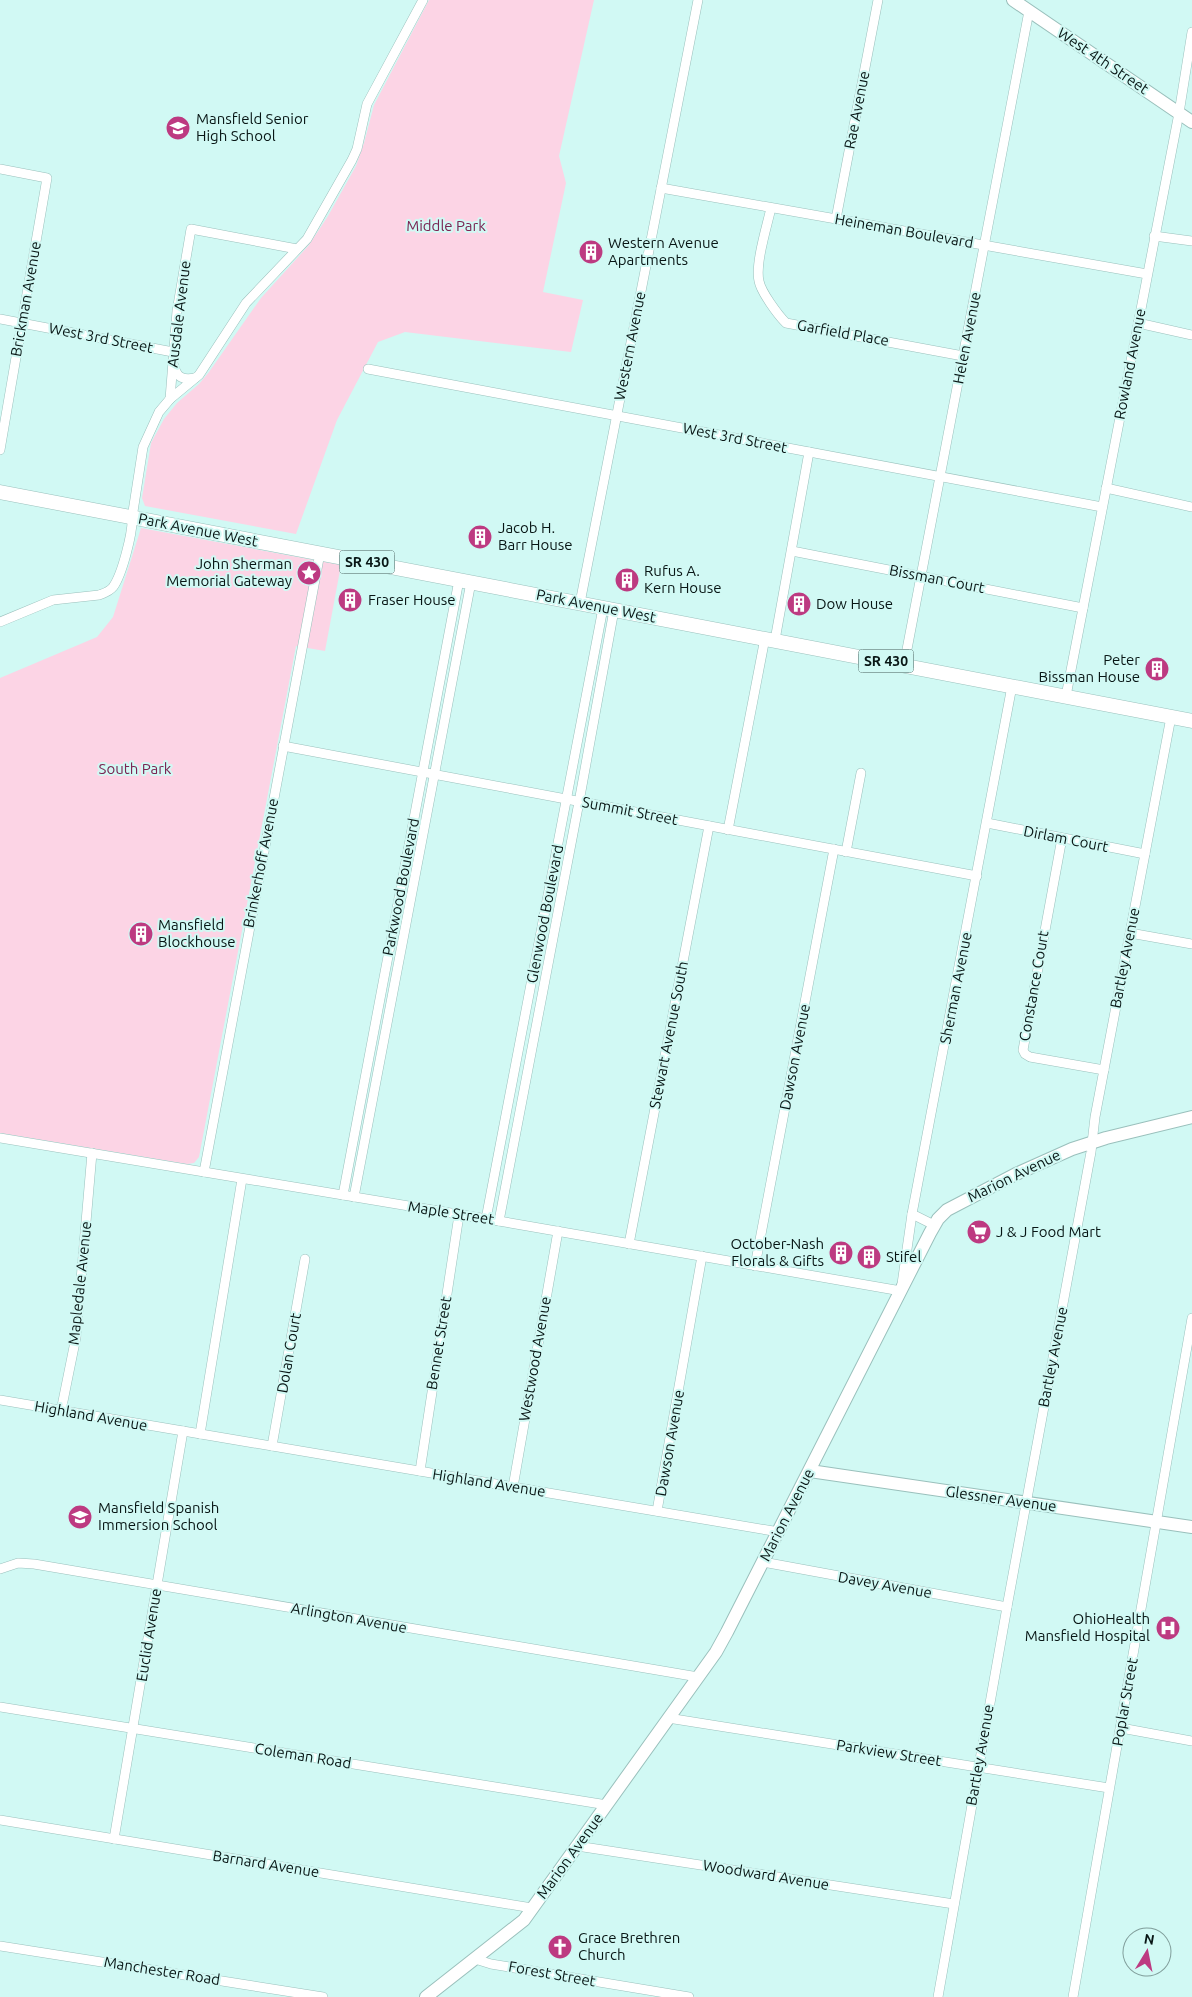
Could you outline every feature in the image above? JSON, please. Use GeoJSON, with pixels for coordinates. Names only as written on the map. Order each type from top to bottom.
{"type":"FeatureCollection","features":[{"type":"Feature","properties":{"kind":"main road","name":"Park Avenue West"},"geometry":{"type":"LineString","coordinates":[[0,492],[1192,721]]}},
{"type":"Feature","properties":{"kind":"street"},"geometry":{"type":"LineString","coordinates":[[0,622],[52,600],[99,595],[110,590],[118,578],[132,529],[132,518],[144,447],[156,417],[170,399],[196,378],[246,304],[312,232],[357,149],[367,104],[423,0]]}},
{"type":"Feature","properties":{"kind":"street","name":"Western Avenue"},"geometry":{"type":"LineString","coordinates":[[580,603],[698,0]]}},
{"type":"Feature","properties":{"kind":"street","name":"Rae Avenue"},"geometry":{"type":"LineString","coordinates":[[836,219],[878,0]]}},
{"type":"Feature","properties":{"kind":"street","name":"West 4th Street"},"geometry":{"type":"LineString","coordinates":[[1024,4],[1192,122]]}},
{"type":"Feature","properties":{"kind":"street","name":"Helen Avenue"},"geometry":{"type":"LineString","coordinates":[[904,665],[984,245],[1024,4]]}},
{"type":"Feature","properties":{"kind":"street","name":"Rowland Avenue"},"geometry":{"type":"LineString","coordinates":[[1066,696],[1179,113],[1192,32]]}},
{"type":"Feature","properties":{"kind":"street","name":"Brickman Avenue"},"geometry":{"type":"LineString","coordinates":[[0,169],[47,178],[0,450]]}},
{"type":"Feature","properties":{"kind":"street","name":"Heineman Boulevard"},"geometry":{"type":"LineString","coordinates":[[661,188],[1147,274]]}},
{"type":"Feature","properties":{"kind":"street","name":"Garfield Place"},"geometry":{"type":"LineString","coordinates":[[771,208],[759,266],[759,282],[786,323],[963,356]]}},
{"type":"Feature","properties":{"kind":"street","name":"Ausdale Avenue"},"geometry":{"type":"LineString","coordinates":[[170,399],[177,311],[191,230],[297,249]]}},
{"type":"Feature","properties":{"kind":"street"},"geometry":{"type":"LineString","coordinates":[[1154,236],[1192,242]]}},
{"type":"Feature","properties":{"kind":"street","name":"West 3rd Street"},"geometry":{"type":"LineString","coordinates":[[0,319],[173,356]]}},
{"type":"Feature","properties":{"kind":"street"},"geometry":{"type":"LineString","coordinates":[[1138,323],[1192,335]]}},
{"type":"Feature","properties":{"kind":"street"},"geometry":{"type":"LineString","coordinates":[[173,356],[178,376],[186,379],[196,378]]}},
{"type":"Feature","properties":{"kind":"street","name":"West 3rd Street"},"geometry":{"type":"LineString","coordinates":[[368,369],[1102,507]]}},
{"type":"Feature","properties":{"kind":"street"},"geometry":{"type":"LineString","coordinates":[[728,830],[770,639],[792,551],[809,452]]}},
{"type":"Feature","properties":{"kind":"street"},"geometry":{"type":"LineString","coordinates":[[1106,488],[1192,507]]}},
{"type":"Feature","properties":{"kind":"street","name":"Bissman Court"},"geometry":{"type":"LineString","coordinates":[[792,551],[1083,608]]}},
{"type":"Feature","properties":{"kind":"street","name":"Brinkerhoff Avenue"},"geometry":{"type":"LineString","coordinates":[[204,1172],[320,553]]}},
{"type":"Feature","properties":{"kind":"street"},"geometry":{"type":"LineString","coordinates":[[354,1197],[434,774],[465,581]]}},
{"type":"Feature","properties":{"kind":"street","name":"Parkwood Boulevard"},"geometry":{"type":"LineString","coordinates":[[343,1195],[423,772],[465,581]]}},
{"type":"Feature","properties":{"kind":"street","name":"Glenwood Boulevard"},"geometry":{"type":"LineString","coordinates":[[486,1219],[567,799],[609,609]]}},
{"type":"Feature","properties":{"kind":"street","name":"Glenwood Boulevard"},"geometry":{"type":"LineString","coordinates":[[499,1221],[579,802],[609,609]]}},
{"type":"Feature","properties":{"kind":"street","name":"Sherman Avenue"},"geometry":{"type":"LineString","coordinates":[[901,1291],[912,1214],[1012,686]]}},
{"type":"Feature","properties":{"kind":"street","name":"Bartley Avenue"},"geometry":{"type":"LineString","coordinates":[[938,1997],[1006,1607],[1092,1142],[1095,1116],[1171,717]]}},
{"type":"Feature","properties":{"kind":"street","name":"Summit Street"},"geometry":{"type":"LineString","coordinates":[[283,746],[977,876]]}},
{"type":"Feature","properties":{"kind":"street"},"geometry":{"type":"LineString","coordinates":[[846,852],[861,773]]}},
{"type":"Feature","properties":{"kind":"street","name":"Dirlam Court"},"geometry":{"type":"LineString","coordinates":[[987,823],[1145,854]]}},
{"type":"Feature","properties":{"kind":"street","name":"Stewart Avenue South"},"geometry":{"type":"LineString","coordinates":[[629,1244],[709,826]]}},
{"type":"Feature","properties":{"kind":"street","name":"Constance Court"},"geometry":{"type":"LineString","coordinates":[[1062,838],[1023,1050],[1030,1057],[1104,1070]]}},
{"type":"Feature","properties":{"kind":"street","name":"Dawson Avenue"},"geometry":{"type":"LineString","coordinates":[[755,1266],[834,849]]}},
{"type":"Feature","properties":{"kind":"street"},"geometry":{"type":"LineString","coordinates":[[1130,933],[1192,944]]}},
{"type":"Feature","properties":{"kind":"street","name":"Marion Avenue"},"geometry":{"type":"LineString","coordinates":[[426,1997],[516,1927],[532,1908],[724,1638],[934,1225],[947,1210],[1034,1166],[1092,1142],[1192,1117]]}},
{"type":"Feature","properties":{"kind":"street","name":"Maple Street"},"geometry":{"type":"LineString","coordinates":[[0,1138],[499,1221],[901,1291]]}},
{"type":"Feature","properties":{"kind":"street","name":"Mapledale Avenue"},"geometry":{"type":"LineString","coordinates":[[61,1411],[76,1337],[92,1153]]}},
{"type":"Feature","properties":{"kind":"street"},"geometry":{"type":"LineString","coordinates":[[200,1434],[242,1179]]}},
{"type":"Feature","properties":{"kind":"street"},"geometry":{"type":"LineString","coordinates":[[912,1214],[934,1225]]}},
{"type":"Feature","properties":{"kind":"street","name":"Bennet Street"},"geometry":{"type":"LineString","coordinates":[[420,1471],[459,1215]]}},
{"type":"Feature","properties":{"kind":"street","name":"Westwood Avenue"},"geometry":{"type":"LineString","coordinates":[[513,1487],[558,1232]]}},
{"type":"Feature","properties":{"kind":"street","name":"Dawson Avenue"},"geometry":{"type":"LineString","coordinates":[[657,1511],[702,1256]]}},
{"type":"Feature","properties":{"kind":"street","name":"Dolan Court"},"geometry":{"type":"LineString","coordinates":[[272,1446],[305,1259]]}},
{"type":"Feature","properties":{"kind":"street","name":"Poplar Street"},"geometry":{"type":"LineString","coordinates":[[1073,1997],[1192,1318]]}},
{"type":"Feature","properties":{"kind":"street","name":"Highland Avenue"},"geometry":{"type":"LineString","coordinates":[[0,1400],[779,1532]]}},
{"type":"Feature","properties":{"kind":"street","name":"Euclid Avenue"},"geometry":{"type":"LineString","coordinates":[[114,1839],[183,1431]]}},
{"type":"Feature","properties":{"kind":"street","name":"Glessner Avenue"},"geometry":{"type":"LineString","coordinates":[[810,1471],[1192,1527]]}},
{"type":"Feature","properties":{"kind":"street","name":"Davey Avenue"},"geometry":{"type":"LineString","coordinates":[[763,1562],[1006,1607]]}},
{"type":"Feature","properties":{"kind":"street","name":"Arlington Avenue"},"geometry":{"type":"LineString","coordinates":[[0,1569],[10,1564],[26,1563],[698,1677]]}},
{"type":"Feature","properties":{"kind":"street","name":"Coleman Road"},"geometry":{"type":"LineString","coordinates":[[0,1707],[606,1805]]}},
{"type":"Feature","properties":{"kind":"street","name":"Parkview Street"},"geometry":{"type":"LineString","coordinates":[[668,1718],[1109,1788]]}},
{"type":"Feature","properties":{"kind":"street"},"geometry":{"type":"LineString","coordinates":[[1121,1728],[1192,1742]]}},
{"type":"Feature","properties":{"kind":"street","name":"Barnard Avenue"},"geometry":{"type":"LineString","coordinates":[[0,1820],[532,1908]]}},
{"type":"Feature","properties":{"kind":"street","name":"Woodward Avenue"},"geometry":{"type":"LineString","coordinates":[[577,1846],[954,1904]]}},
{"type":"Feature","properties":{"kind":"street","name":"Manchester Road"},"geometry":{"type":"LineString","coordinates":[[0,1946],[323,1997]]}},
{"type":"Feature","properties":{"kind":"street","name":"Forest Street"},"geometry":{"type":"LineString","coordinates":[[475,1959],[491,1964],[689,1997]]}},
{"type":"Feature","properties":{"kind":"green space","name":"Middle Park"},"geometry":{"type":"Polygon","coordinates":[[[429,0],[594,0],[559,156],[566,183],[543,292],[583,300],[571,352],[405,332],[378,342],[337,420],[296,534],[145,506],[142,498],[151,443],[164,419],[177,403],[199,384],[209,372],[261,298],[309,245],[328,216],[356,166],[374,105],[429,0]]]}},
{"type":"Feature","properties":{"kind":"green space","name":"South Park"},"geometry":{"type":"Polygon","coordinates":[[[141,528],[341,565],[325,651],[296,646],[199,1157],[194,1163],[187,1164],[0,1133],[0,678],[97,637],[113,617],[141,528]]]}},
{"type":"Feature","properties":{"kind":"place","name":"Mansfield Senior High School"},"geometry":{"type":"Point","coordinates":[178,128]}},
{"type":"Feature","properties":{"kind":"place","name":"Western Avenue Apartments"},"geometry":{"type":"Point","coordinates":[591,252]}},
{"type":"Feature","properties":{"kind":"place","name":"Jacob H. Barr House"},"geometry":{"type":"Point","coordinates":[480,537]}},
{"type":"Feature","properties":{"kind":"place","name":"John Sherman Memorial Gateway"},"geometry":{"type":"Point","coordinates":[309,573]}},
{"type":"Feature","properties":{"kind":"place","name":"Rufus A. Kern House"},"geometry":{"type":"Point","coordinates":[627,580]}},
{"type":"Feature","properties":{"kind":"place","name":"Fraser House"},"geometry":{"type":"Point","coordinates":[350,600]}},
{"type":"Feature","properties":{"kind":"place","name":"Dow House"},"geometry":{"type":"Point","coordinates":[799,604]}},
{"type":"Feature","properties":{"kind":"place","name":"Peter Bissman House"},"geometry":{"type":"Point","coordinates":[1157,669]}},
{"type":"Feature","properties":{"kind":"place","name":"Mansfield Blockhouse"},"geometry":{"type":"Point","coordinates":[141,934]}},
{"type":"Feature","properties":{"kind":"place","name":"J & J Food Mart"},"geometry":{"type":"Point","coordinates":[979,1232]}},
{"type":"Feature","properties":{"kind":"place","name":"October-Nash Florals & Gifts"},"geometry":{"type":"Point","coordinates":[841,1253]}},
{"type":"Feature","properties":{"kind":"place","name":"Stifel"},"geometry":{"type":"Point","coordinates":[869,1257]}},
{"type":"Feature","properties":{"kind":"place","name":"Mansfield Spanish Immersion School"},"geometry":{"type":"Point","coordinates":[80,1517]}},
{"type":"Feature","properties":{"kind":"place","name":"OhioHealth Mansfield Hospital"},"geometry":{"type":"Point","coordinates":[1168,1628]}},
{"type":"Feature","properties":{"kind":"place","name":"Grace Brethren Church"},"geometry":{"type":"Point","coordinates":[560,1947]}}]}
